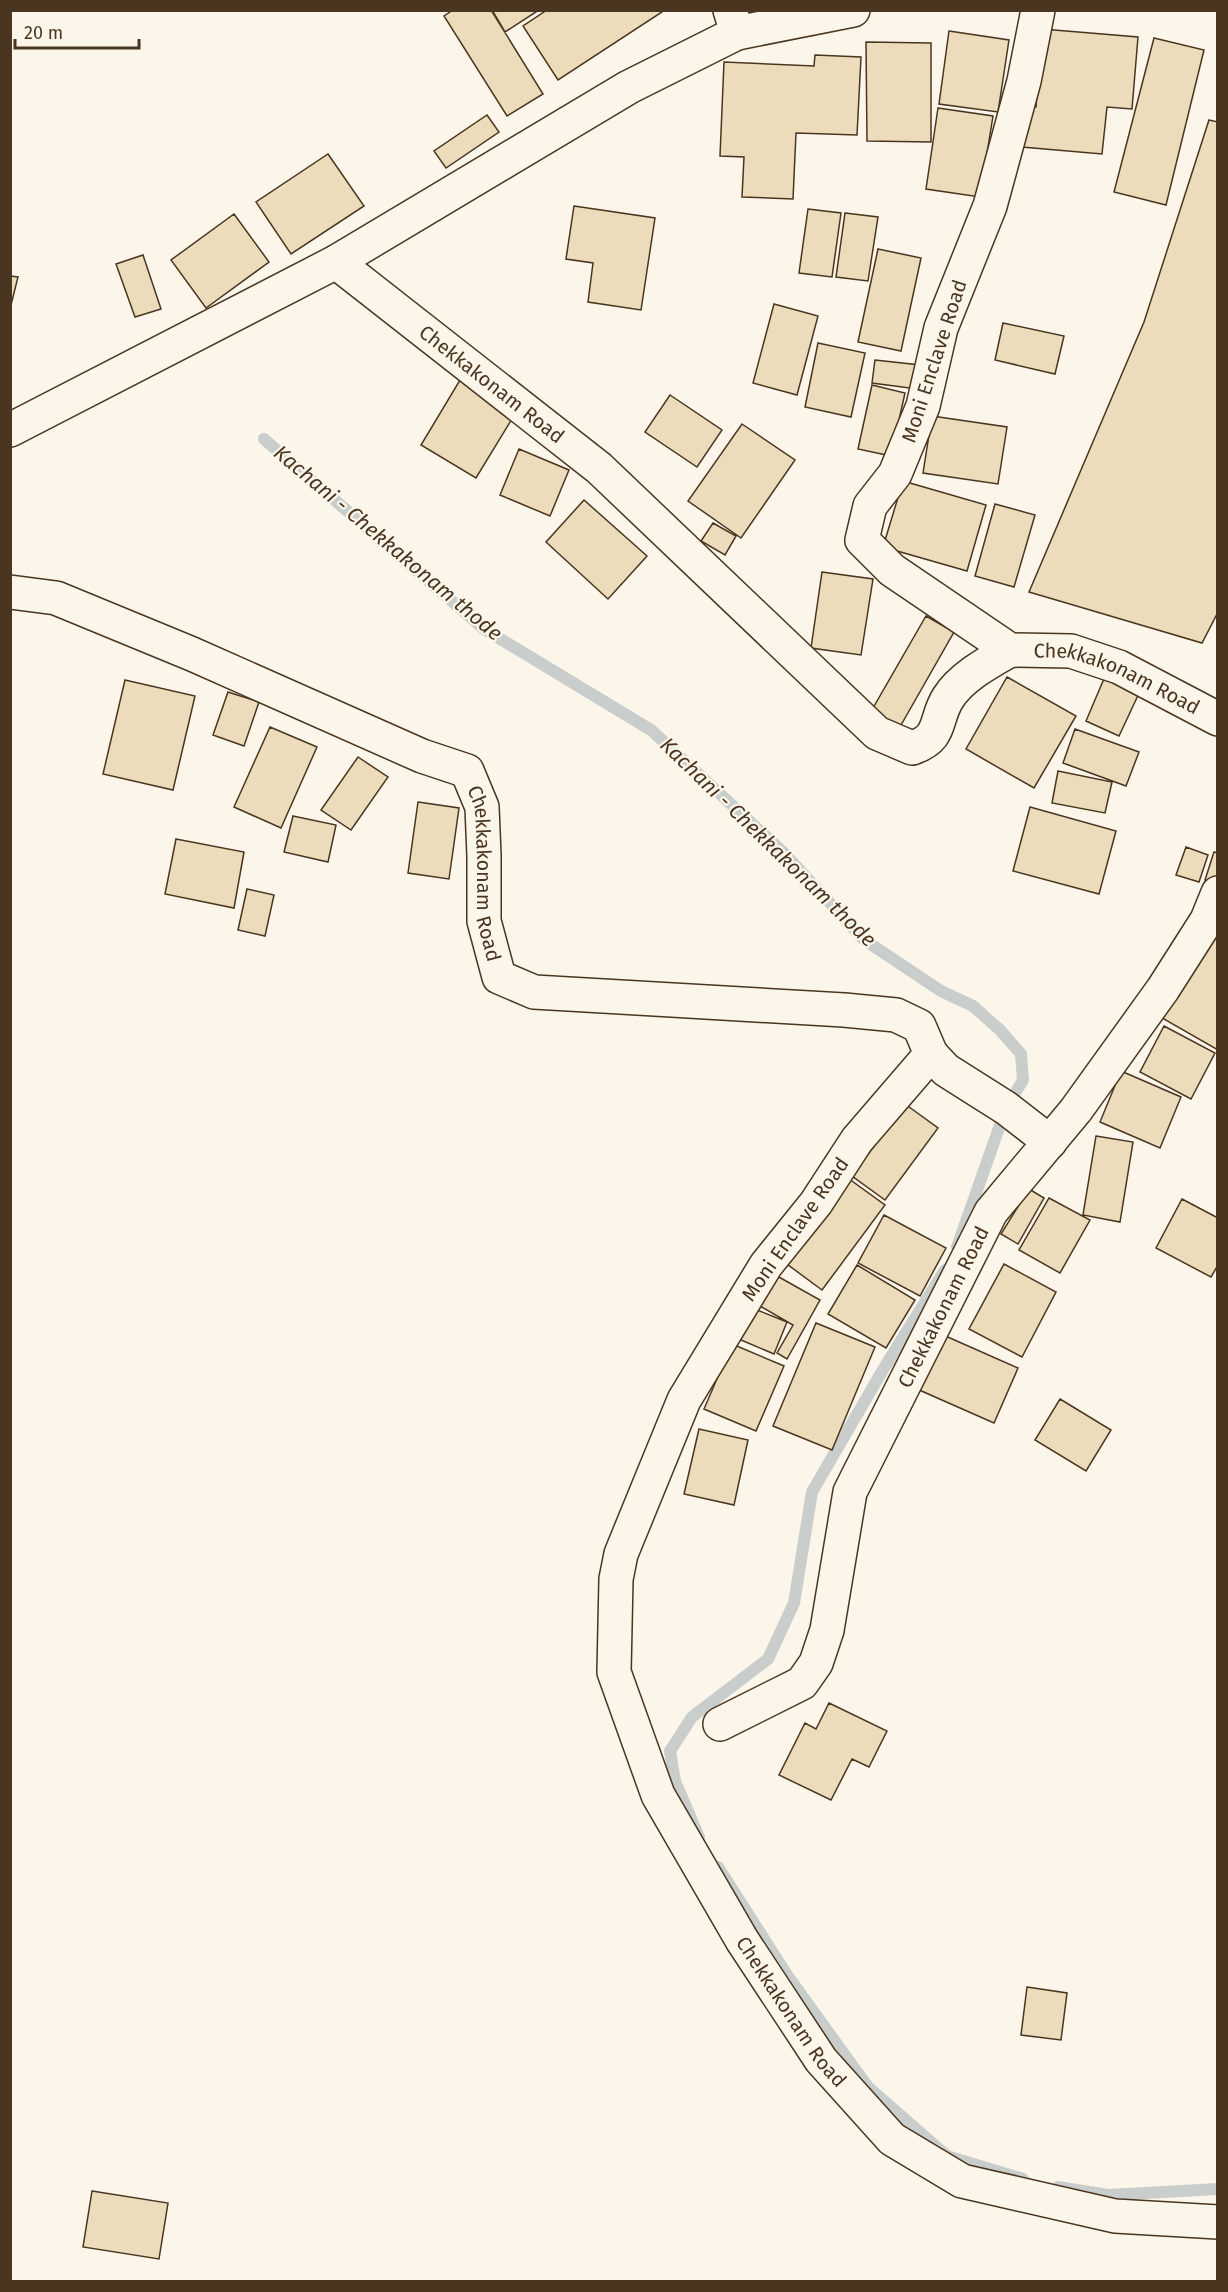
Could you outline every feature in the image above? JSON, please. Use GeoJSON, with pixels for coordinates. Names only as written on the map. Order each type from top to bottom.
{"type":"FeatureCollection","features":[{"type":"Feature","properties":{"kind":"street"},"geometry":{"type":"LineString","coordinates":[[10,430],[336,262],[629,87],[733,22],[853,10]]}},
{"type":"Feature","properties":{"kind":"street","name":"Moni Enclave Road"},"geometry":{"type":"LineString","coordinates":[[939,603],[892,570],[862,540],[870,506],[895,474],[923,406],[941,328],[990,206],[1024,81],[1038,10]]}},
{"type":"Feature","properties":{"kind":"street","name":"Chekkakonam Road"},"geometry":{"type":"LineString","coordinates":[[336,262],[599,468],[878,733],[912,748],[923,744],[934,736],[948,698],[976,669],[1010,650],[1071,651],[1119,667],[1218,719]]}},
{"type":"Feature","properties":{"kind":"street","name":"Chekkakonam Road"},"geometry":{"type":"LineString","coordinates":[[10,592],[56,598],[192,654],[422,756],[467,771],[482,807],[484,921],[500,977],[534,992],[896,1015],[919,1026],[931,1054]]}},
{"type":"Feature","properties":{"kind":"street","name":"Chekkakonam Road"},"geometry":{"type":"LineString","coordinates":[[939,603],[1010,650]]}},
{"type":"Feature","properties":{"kind":"street","name":"Chekkakonam Road"},"geometry":{"type":"LineString","coordinates":[[720,1724],[802,1683],[816,1663],[827,1630],[850,1492],[992,1212],[1076,1110],[1162,989],[1207,920],[1218,893]]}},
{"type":"Feature","properties":{"kind":"street"},"geometry":{"type":"LineString","coordinates":[[931,1054],[946,1070],[1006,1108],[1050,1142]]}},
{"type":"Feature","properties":{"kind":"street","name":"Moni Enclave Road"},"geometry":{"type":"LineString","coordinates":[[621,1554],[684,1400],[766,1265],[816,1203],[857,1140],[931,1054]]}},
{"type":"Feature","properties":{"kind":"street","name":"Chekkakonam Road"},"geometry":{"type":"LineString","coordinates":[[621,1554],[616,1579],[614,1672],[658,1795],[742,1940],[821,2060],[892,2139],[962,2181],[1115,2216],[1218,2222]]}},
{"type":"Feature","properties":{"kind":"building"},"geometry":{"type":"Polygon","coordinates":[[[453,10],[491,10],[543,94],[507,116],[444,16],[453,10]]]}},
{"type":"Feature","properties":{"kind":"building"},"geometry":{"type":"Polygon","coordinates":[[[492,10],[539,10],[505,32],[492,10]]]}},
{"type":"Feature","properties":{"kind":"building"},"geometry":{"type":"Polygon","coordinates":[[[547,10],[661,10],[662,12],[558,80],[523,26],[547,10]]]}},
{"type":"Feature","properties":{"kind":"building"},"geometry":{"type":"Polygon","coordinates":[[[1042,29],[1138,37],[1132,109],[1107,107],[1102,154],[1022,147],[1025,106],[1036,107],[1042,29]]]}},
{"type":"Feature","properties":{"kind":"building"},"geometry":{"type":"Polygon","coordinates":[[[949,31],[1009,40],[998,112],[939,104],[949,31]]]}},
{"type":"Feature","properties":{"kind":"building"},"geometry":{"type":"Polygon","coordinates":[[[1154,38],[1204,50],[1166,205],[1114,192],[1154,38]]]}},
{"type":"Feature","properties":{"kind":"building"},"geometry":{"type":"Polygon","coordinates":[[[866,42],[931,43],[931,142],[867,141],[866,42]]]}},
{"type":"Feature","properties":{"kind":"building"},"geometry":{"type":"Polygon","coordinates":[[[815,55],[861,57],[857,135],[796,133],[793,199],[742,197],[744,157],[720,156],[724,62],[814,66],[815,55]]]}},
{"type":"Feature","properties":{"kind":"building"},"geometry":{"type":"Polygon","coordinates":[[[938,108],[993,116],[980,197],[926,189],[938,108]]]}},
{"type":"Feature","properties":{"kind":"building"},"geometry":{"type":"Polygon","coordinates":[[[487,115],[499,132],[446,168],[434,151],[487,115]]]}},
{"type":"Feature","properties":{"kind":"building"},"geometry":{"type":"Polygon","coordinates":[[[1209,120],[1218,122],[1218,612],[1202,643],[1029,592],[1144,322],[1209,120]]]}},
{"type":"Feature","properties":{"kind":"building"},"geometry":{"type":"Polygon","coordinates":[[[328,154],[364,206],[291,254],[256,202],[328,154]]]}},
{"type":"Feature","properties":{"kind":"building"},"geometry":{"type":"Polygon","coordinates":[[[574,206],[655,218],[641,310],[588,302],[593,263],[566,259],[574,206]]]}},
{"type":"Feature","properties":{"kind":"building"},"geometry":{"type":"Polygon","coordinates":[[[808,209],[841,213],[832,277],[799,273],[808,209]]]}},
{"type":"Feature","properties":{"kind":"building"},"geometry":{"type":"Polygon","coordinates":[[[845,213],[878,217],[868,281],[836,277],[845,213]]]}},
{"type":"Feature","properties":{"kind":"building"},"geometry":{"type":"Polygon","coordinates":[[[234,214],[269,262],[206,308],[171,260],[234,214]]]}},
{"type":"Feature","properties":{"kind":"building"},"geometry":{"type":"Polygon","coordinates":[[[878,249],[921,258],[901,351],[858,342],[878,249]]]}},
{"type":"Feature","properties":{"kind":"building"},"geometry":{"type":"Polygon","coordinates":[[[143,255],[161,309],[135,317],[116,264],[143,255]]]}},
{"type":"Feature","properties":{"kind":"building"},"geometry":{"type":"Polygon","coordinates":[[[10,276],[18,277],[10,309],[10,276]]]}},
{"type":"Feature","properties":{"kind":"building"},"geometry":{"type":"Polygon","coordinates":[[[774,304],[818,316],[797,395],[753,383],[774,304]]]}},
{"type":"Feature","properties":{"kind":"building"},"geometry":{"type":"Polygon","coordinates":[[[1003,323],[1064,336],[1055,374],[995,360],[1003,323]]]}},
{"type":"Feature","properties":{"kind":"building"},"geometry":{"type":"Polygon","coordinates":[[[818,343],[865,353],[851,417],[805,407],[818,343]]]}},
{"type":"Feature","properties":{"kind":"building"},"geometry":{"type":"Polygon","coordinates":[[[875,360],[920,365],[917,389],[872,383],[875,360]]]}},
{"type":"Feature","properties":{"kind":"building"},"geometry":{"type":"Polygon","coordinates":[[[463,375],[518,409],[476,478],[421,445],[463,375]]]}},
{"type":"Feature","properties":{"kind":"building"},"geometry":{"type":"Polygon","coordinates":[[[872,385],[905,393],[891,456],[858,449],[872,385]]]}},
{"type":"Feature","properties":{"kind":"building"},"geometry":{"type":"Polygon","coordinates":[[[670,395],[722,430],[697,467],[645,432],[670,395]]]}},
{"type":"Feature","properties":{"kind":"building"},"geometry":{"type":"Polygon","coordinates":[[[932,416],[1007,427],[998,484],[923,473],[932,416]]]}},
{"type":"Feature","properties":{"kind":"building"},"geometry":{"type":"Polygon","coordinates":[[[742,424],[795,460],[741,538],[688,501],[742,424]]]}},
{"type":"Feature","properties":{"kind":"building"},"geometry":{"type":"Polygon","coordinates":[[[519,449],[569,470],[550,516],[500,495],[519,449]]]}},
{"type":"Feature","properties":{"kind":"building"},"geometry":{"type":"Polygon","coordinates":[[[903,481],[986,505],[967,571],[883,547],[903,481]]]}},
{"type":"Feature","properties":{"kind":"building"},"geometry":{"type":"Polygon","coordinates":[[[584,500],[647,556],[608,599],[546,542],[584,500]]]}},
{"type":"Feature","properties":{"kind":"building"},"geometry":{"type":"Polygon","coordinates":[[[995,504],[1035,515],[1014,587],[975,576],[995,504]]]}},
{"type":"Feature","properties":{"kind":"building"},"geometry":{"type":"Polygon","coordinates":[[[713,523],[736,536],[725,555],[701,541],[713,523]]]}},
{"type":"Feature","properties":{"kind":"building"},"geometry":{"type":"Polygon","coordinates":[[[822,572],[873,579],[861,655],[811,648],[822,572]]]}},
{"type":"Feature","properties":{"kind":"building"},"geometry":{"type":"Polygon","coordinates":[[[926,616],[954,632],[897,732],[869,715],[926,616]]]}},
{"type":"Feature","properties":{"kind":"building"},"geometry":{"type":"Polygon","coordinates":[[[1106,674],[1141,689],[1119,736],[1086,721],[1106,674]]]}},
{"type":"Feature","properties":{"kind":"building"},"geometry":{"type":"Polygon","coordinates":[[[1007,677],[1076,716],[1034,788],[966,749],[1007,677]]]}},
{"type":"Feature","properties":{"kind":"building"},"geometry":{"type":"Polygon","coordinates":[[[125,680],[195,696],[173,790],[103,774],[125,680]]]}},
{"type":"Feature","properties":{"kind":"building"},"geometry":{"type":"Polygon","coordinates":[[[228,692],[259,702],[244,746],[213,735],[228,692]]]}},
{"type":"Feature","properties":{"kind":"building"},"geometry":{"type":"Polygon","coordinates":[[[270,727],[317,747],[281,828],[234,807],[270,727]]]}},
{"type":"Feature","properties":{"kind":"building"},"geometry":{"type":"Polygon","coordinates":[[[1075,729],[1139,752],[1126,786],[1063,763],[1075,729]]]}},
{"type":"Feature","properties":{"kind":"building"},"geometry":{"type":"Polygon","coordinates":[[[358,757],[388,777],[351,830],[321,810],[358,757]]]}},
{"type":"Feature","properties":{"kind":"building"},"geometry":{"type":"Polygon","coordinates":[[[1058,771],[1112,782],[1105,813],[1052,803],[1058,771]]]}},
{"type":"Feature","properties":{"kind":"building"},"geometry":{"type":"Polygon","coordinates":[[[418,802],[459,808],[449,879],[408,873],[418,802]]]}},
{"type":"Feature","properties":{"kind":"building"},"geometry":{"type":"Polygon","coordinates":[[[1030,807],[1116,831],[1099,894],[1013,871],[1030,807]]]}},
{"type":"Feature","properties":{"kind":"building"},"geometry":{"type":"Polygon","coordinates":[[[293,816],[336,825],[328,862],[284,852],[293,816]]]}},
{"type":"Feature","properties":{"kind":"building"},"geometry":{"type":"Polygon","coordinates":[[[176,839],[244,852],[234,908],[165,894],[176,839]]]}},
{"type":"Feature","properties":{"kind":"building"},"geometry":{"type":"Polygon","coordinates":[[[1186,847],[1208,855],[1199,882],[1176,875],[1186,847]]]}},
{"type":"Feature","properties":{"kind":"building"},"geometry":{"type":"Polygon","coordinates":[[[1214,852],[1218,853],[1218,884],[1205,880],[1214,852]]]}},
{"type":"Feature","properties":{"kind":"building"},"geometry":{"type":"Polygon","coordinates":[[[247,889],[274,895],[265,936],[238,930],[247,889]]]}},
{"type":"Feature","properties":{"kind":"building"},"geometry":{"type":"Polygon","coordinates":[[[1207,931],[1218,937],[1218,1050],[1157,1015],[1207,931]]]}},
{"type":"Feature","properties":{"kind":"building"},"geometry":{"type":"Polygon","coordinates":[[[1164,1026],[1215,1053],[1191,1099],[1140,1072],[1164,1026]]]}},
{"type":"Feature","properties":{"kind":"building"},"geometry":{"type":"Polygon","coordinates":[[[1121,1071],[1181,1097],[1160,1148],[1100,1122],[1121,1071]]]}},
{"type":"Feature","properties":{"kind":"building"},"geometry":{"type":"Polygon","coordinates":[[[905,1104],[938,1128],[885,1200],[852,1176],[905,1104]]]}},
{"type":"Feature","properties":{"kind":"building"},"geometry":{"type":"Polygon","coordinates":[[[1096,1136],[1133,1142],[1120,1222],[1083,1215],[1096,1136]]]}},
{"type":"Feature","properties":{"kind":"building"},"geometry":{"type":"Polygon","coordinates":[[[838,1171],[885,1205],[822,1290],[776,1256],[838,1171]]]}},
{"type":"Feature","properties":{"kind":"building"},"geometry":{"type":"Polygon","coordinates":[[[1029,1189],[1044,1198],[1018,1244],[1001,1234],[1029,1189]]]}},
{"type":"Feature","properties":{"kind":"building"},"geometry":{"type":"Polygon","coordinates":[[[1049,1198],[1090,1220],[1060,1273],[1019,1250],[1049,1198]]]}},
{"type":"Feature","properties":{"kind":"building"},"geometry":{"type":"Polygon","coordinates":[[[1182,1199],[1218,1218],[1218,1265],[1211,1277],[1156,1248],[1182,1199]]]}},
{"type":"Feature","properties":{"kind":"building"},"geometry":{"type":"Polygon","coordinates":[[[884,1215],[946,1248],[920,1296],[858,1263],[884,1215]]]}},
{"type":"Feature","properties":{"kind":"building"},"geometry":{"type":"Polygon","coordinates":[[[1004,1264],[1056,1292],[1022,1357],[969,1329],[1004,1264]]]}},
{"type":"Feature","properties":{"kind":"building"},"geometry":{"type":"Polygon","coordinates":[[[857,1265],[915,1300],[886,1348],[828,1314],[857,1265]]]}},
{"type":"Feature","properties":{"kind":"building"},"geometry":{"type":"Polygon","coordinates":[[[770,1272],[820,1300],[787,1359],[777,1353],[793,1325],[753,1302],[770,1272]]]}},
{"type":"Feature","properties":{"kind":"building"},"geometry":{"type":"Polygon","coordinates":[[[747,1306],[787,1322],[774,1354],[734,1337],[747,1306]]]}},
{"type":"Feature","properties":{"kind":"building"},"geometry":{"type":"Polygon","coordinates":[[[816,1323],[875,1347],[832,1450],[773,1426],[816,1323]]]}},
{"type":"Feature","properties":{"kind":"building"},"geometry":{"type":"Polygon","coordinates":[[[941,1334],[1018,1368],[994,1423],[917,1389],[941,1334]]]}},
{"type":"Feature","properties":{"kind":"building"},"geometry":{"type":"Polygon","coordinates":[[[732,1344],[784,1366],[756,1431],[704,1409],[732,1344]]]}},
{"type":"Feature","properties":{"kind":"building"},"geometry":{"type":"Polygon","coordinates":[[[1060,1399],[1111,1430],[1086,1471],[1035,1440],[1060,1399]]]}},
{"type":"Feature","properties":{"kind":"building"},"geometry":{"type":"Polygon","coordinates":[[[699,1429],[748,1440],[734,1505],[684,1494],[699,1429]]]}},
{"type":"Feature","properties":{"kind":"building"},"geometry":{"type":"Polygon","coordinates":[[[829,1703],[887,1731],[869,1767],[852,1759],[831,1800],[779,1775],[805,1723],[816,1729],[829,1703]]]}},
{"type":"Feature","properties":{"kind":"building"},"geometry":{"type":"Polygon","coordinates":[[[1027,1987],[1067,1993],[1061,2040],[1021,2035],[1027,1987]]]}},
{"type":"Feature","properties":{"kind":"building"},"geometry":{"type":"Polygon","coordinates":[[[92,2191],[168,2203],[159,2259],[83,2247],[92,2191]]]}},
{"type":"Feature","properties":{"kind":"waterway","name":"Kachani - Chekkakonam thode"},"geometry":{"type":"LineString","coordinates":[[264,439],[484,629],[651,730],[785,854],[863,939],[941,991],[973,1006],[1000,1030],[1021,1054],[1023,1080],[1006,1108],[957,1247]]}},
{"type":"Feature","properties":{"kind":"waterway","name":"Kachani - Chekkakonam thode"},"geometry":{"type":"LineString","coordinates":[[699,1837],[675,1781],[670,1751],[692,1717],[768,1659],[794,1603],[812,1492],[884,1368],[945,1270]]}},
{"type":"Feature","properties":{"kind":"waterway","name":"Kachani - Chekkakonam thode"},"geometry":{"type":"LineString","coordinates":[[718,1867],[787,1975],[868,2087],[947,2156],[1023,2179]]}},
{"type":"Feature","properties":{"kind":"waterway","name":"Kachani - Chekkakonam thode"},"geometry":{"type":"LineString","coordinates":[[1058,2187],[1108,2195],[1218,2189]]}}]}
